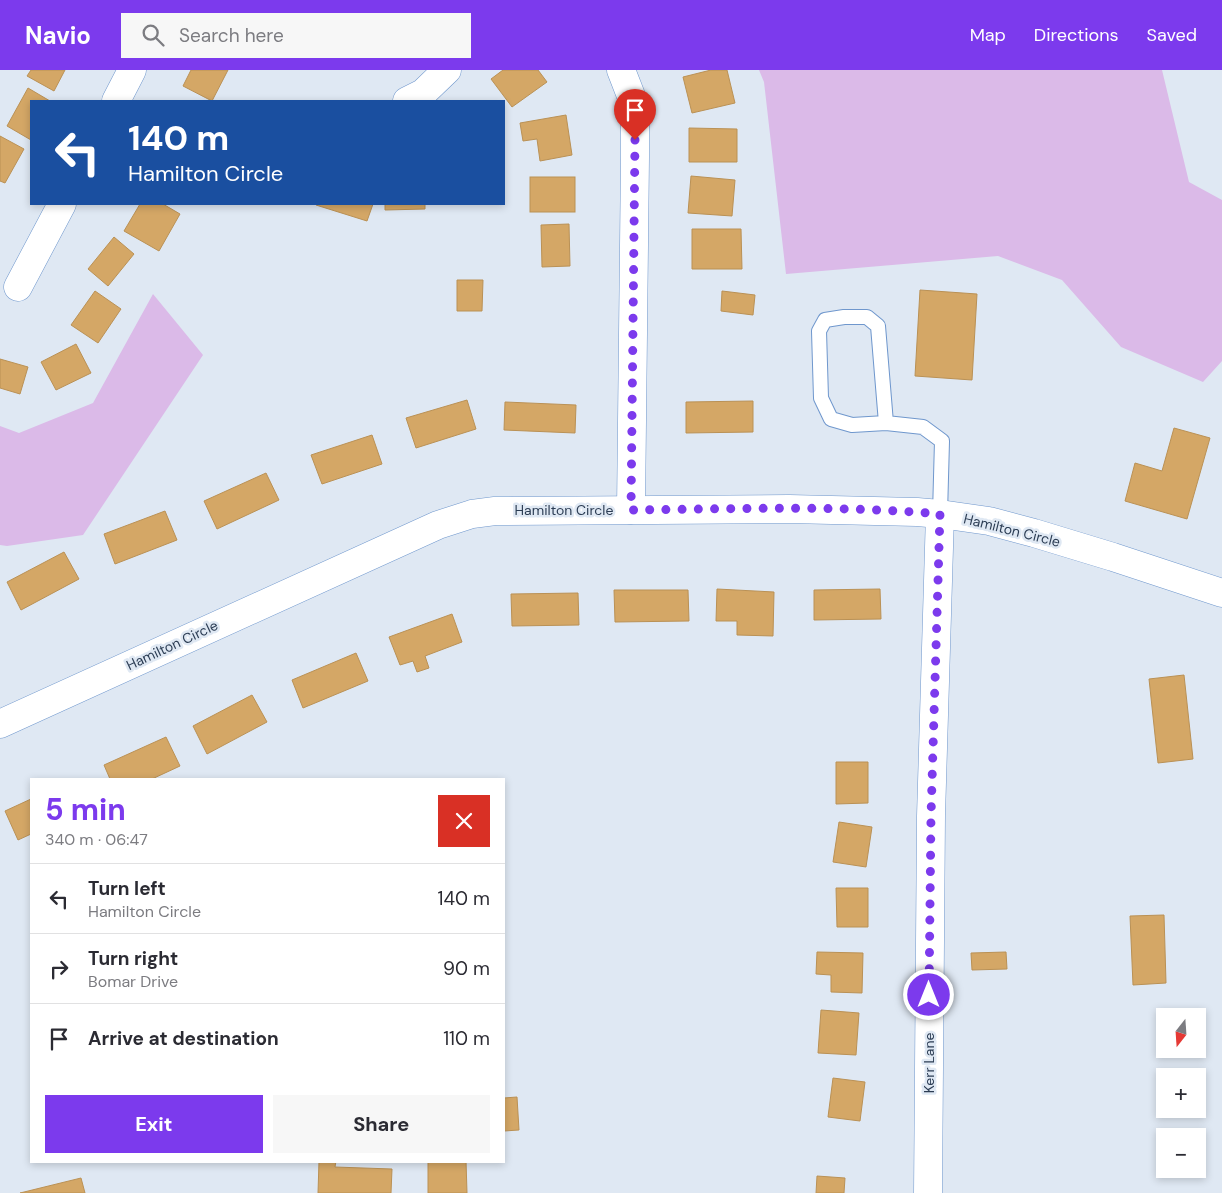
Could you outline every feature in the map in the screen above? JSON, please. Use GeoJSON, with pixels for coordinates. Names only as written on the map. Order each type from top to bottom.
{"type":"FeatureCollection","features":[{"type":"Feature","properties":{"kind":"street"},"geometry":{"type":"LineString","coordinates":[[117,100],[132,70]]}},
{"type":"Feature","properties":{"kind":"street"},"geometry":{"type":"LineString","coordinates":[[409,100],[423,92],[447,70]]}},
{"type":"Feature","properties":{"kind":"street"},"geometry":{"type":"LineString","coordinates":[[621,70],[634,106],[635,123],[631,510]]}},
{"type":"Feature","properties":{"kind":"street"},"geometry":{"type":"LineString","coordinates":[[18,287],[61,205]]}},
{"type":"Feature","properties":{"kind":"street","name":"Hamilton Circle"},"geometry":{"type":"LineString","coordinates":[[0,724],[438,525],[472,514],[495,511],[788,509],[940,514],[989,522],[1034,533],[1222,593]]}},
{"type":"Feature","properties":{"kind":"street","name":"Kerr Lane"},"geometry":{"type":"LineString","coordinates":[[928,1193],[930,836],[940,514]]}},
{"type":"Feature","properties":{"kind":"lane"},"geometry":{"type":"LineString","coordinates":[[886,423],[878,326],[867,317],[844,317],[825,320],[819,331],[821,398],[831,419],[852,425],[886,423],[923,427],[942,441],[940,514]]}},
{"type":"Feature","properties":{"kind":"shaded area"},"geometry":{"type":"Polygon","coordinates":[[[759,70],[1162,70],[1189,182],[1222,200],[1222,361],[1203,382],[1121,347],[1062,280],[998,256],[786,274],[764,82],[759,70]]]}},
{"type":"Feature","properties":{"kind":"shaded area"},"geometry":{"type":"Polygon","coordinates":[[[153,294],[203,355],[83,535],[7,546],[0,545],[0,426],[19,433],[93,403],[153,294]]]}},
{"type":"Feature","properties":{"kind":"building"},"geometry":{"type":"Polygon","coordinates":[[[31,70],[65,70],[54,91],[27,76],[31,70]]]}},
{"type":"Feature","properties":{"kind":"building"},"geometry":{"type":"Polygon","coordinates":[[[191,70],[228,70],[213,100],[183,86],[191,70]]]}},
{"type":"Feature","properties":{"kind":"building"},"geometry":{"type":"Polygon","coordinates":[[[503,70],[538,70],[547,82],[512,107],[491,79],[503,70]]]}},
{"type":"Feature","properties":{"kind":"building"},"geometry":{"type":"Polygon","coordinates":[[[711,70],[727,70],[735,103],[692,113],[683,77],[711,70]]]}},
{"type":"Feature","properties":{"kind":"building"},"geometry":{"type":"Polygon","coordinates":[[[28,88],[48,100],[30,100],[30,139],[7,126],[28,88]]]}},
{"type":"Feature","properties":{"kind":"building"},"geometry":{"type":"Polygon","coordinates":[[[566,115],[572,155],[540,161],[537,139],[523,141],[520,123],[566,115]]]}},
{"type":"Feature","properties":{"kind":"building"},"geometry":{"type":"Polygon","coordinates":[[[689,128],[737,129],[737,162],[689,162],[689,128]]]}},
{"type":"Feature","properties":{"kind":"building"},"geometry":{"type":"Polygon","coordinates":[[[0,136],[24,149],[5,183],[0,181],[0,136]]]}},
{"type":"Feature","properties":{"kind":"building"},"geometry":{"type":"Polygon","coordinates":[[[691,176],[735,180],[732,216],[688,213],[691,176]]]}},
{"type":"Feature","properties":{"kind":"building"},"geometry":{"type":"Polygon","coordinates":[[[530,177],[575,177],[575,212],[530,212],[530,177]]]}},
{"type":"Feature","properties":{"kind":"building"},"geometry":{"type":"Polygon","coordinates":[[[139,205],[165,205],[180,214],[159,251],[124,231],[139,205]]]}},
{"type":"Feature","properties":{"kind":"building"},"geometry":{"type":"Polygon","coordinates":[[[316,205],[373,205],[367,221],[316,205]]]}},
{"type":"Feature","properties":{"kind":"building"},"geometry":{"type":"Polygon","coordinates":[[[385,205],[425,205],[425,209],[385,210],[385,205]]]}},
{"type":"Feature","properties":{"kind":"building"},"geometry":{"type":"Polygon","coordinates":[[[569,224],[570,266],[542,267],[541,225],[569,224]]]}},
{"type":"Feature","properties":{"kind":"building"},"geometry":{"type":"Polygon","coordinates":[[[692,229],[741,229],[742,269],[692,269],[692,229]]]}},
{"type":"Feature","properties":{"kind":"building"},"geometry":{"type":"Polygon","coordinates":[[[114,237],[134,254],[108,286],[88,269],[114,237]]]}},
{"type":"Feature","properties":{"kind":"building"},"geometry":{"type":"Polygon","coordinates":[[[457,280],[483,280],[482,311],[457,311],[457,280]]]}},
{"type":"Feature","properties":{"kind":"building"},"geometry":{"type":"Polygon","coordinates":[[[920,290],[977,294],[972,380],[915,376],[920,290]]]}},
{"type":"Feature","properties":{"kind":"building"},"geometry":{"type":"Polygon","coordinates":[[[95,291],[121,309],[98,343],[71,325],[95,291]]]}},
{"type":"Feature","properties":{"kind":"building"},"geometry":{"type":"Polygon","coordinates":[[[722,291],[755,295],[753,315],[721,311],[722,291]]]}},
{"type":"Feature","properties":{"kind":"building"},"geometry":{"type":"Polygon","coordinates":[[[76,344],[91,373],[56,390],[41,362],[76,344]]]}},
{"type":"Feature","properties":{"kind":"building"},"geometry":{"type":"Polygon","coordinates":[[[0,359],[28,367],[20,394],[0,388],[0,359]]]}},
{"type":"Feature","properties":{"kind":"building"},"geometry":{"type":"Polygon","coordinates":[[[467,400],[476,429],[416,448],[406,418],[467,400]]]}},
{"type":"Feature","properties":{"kind":"building"},"geometry":{"type":"Polygon","coordinates":[[[753,401],[753,432],[686,433],[686,402],[753,401]]]}},
{"type":"Feature","properties":{"kind":"building"},"geometry":{"type":"Polygon","coordinates":[[[505,402],[576,405],[575,433],[504,430],[505,402]]]}},
{"type":"Feature","properties":{"kind":"building"},"geometry":{"type":"Polygon","coordinates":[[[1174,428],[1210,438],[1187,519],[1125,501],[1135,463],[1162,471],[1174,428]]]}},
{"type":"Feature","properties":{"kind":"building"},"geometry":{"type":"Polygon","coordinates":[[[372,435],[382,464],[322,484],[311,455],[372,435]]]}},
{"type":"Feature","properties":{"kind":"building"},"geometry":{"type":"Polygon","coordinates":[[[266,473],[279,500],[217,529],[204,501],[266,473]]]}},
{"type":"Feature","properties":{"kind":"building"},"geometry":{"type":"Polygon","coordinates":[[[165,511],[177,540],[115,564],[104,534],[165,511]]]}},
{"type":"Feature","properties":{"kind":"building"},"geometry":{"type":"Polygon","coordinates":[[[64,552],[79,579],[21,610],[7,582],[64,552]]]}},
{"type":"Feature","properties":{"kind":"building"},"geometry":{"type":"Polygon","coordinates":[[[717,589],[774,592],[773,636],[737,635],[737,621],[716,621],[717,589]]]}},
{"type":"Feature","properties":{"kind":"building"},"geometry":{"type":"Polygon","coordinates":[[[880,589],[881,619],[814,620],[814,590],[880,589]]]}},
{"type":"Feature","properties":{"kind":"building"},"geometry":{"type":"Polygon","coordinates":[[[614,590],[688,590],[689,621],[615,622],[614,590]]]}},
{"type":"Feature","properties":{"kind":"building"},"geometry":{"type":"Polygon","coordinates":[[[578,593],[579,625],[512,626],[511,594],[578,593]]]}},
{"type":"Feature","properties":{"kind":"building"},"geometry":{"type":"Polygon","coordinates":[[[452,614],[462,642],[425,656],[429,668],[417,672],[413,661],[400,665],[389,637],[452,614]]]}},
{"type":"Feature","properties":{"kind":"building"},"geometry":{"type":"Polygon","coordinates":[[[356,653],[368,681],[303,708],[292,680],[356,653]]]}},
{"type":"Feature","properties":{"kind":"building"},"geometry":{"type":"Polygon","coordinates":[[[1184,675],[1193,759],[1158,763],[1149,679],[1184,675]]]}},
{"type":"Feature","properties":{"kind":"building"},"geometry":{"type":"Polygon","coordinates":[[[252,695],[267,722],[207,754],[193,726],[252,695]]]}},
{"type":"Feature","properties":{"kind":"building"},"geometry":{"type":"Polygon","coordinates":[[[166,737],[180,766],[154,778],[110,778],[104,765],[166,737]]]}},
{"type":"Feature","properties":{"kind":"building"},"geometry":{"type":"Polygon","coordinates":[[[836,762],[868,762],[868,803],[836,804],[836,762]]]}},
{"type":"Feature","properties":{"kind":"building"},"geometry":{"type":"Polygon","coordinates":[[[30,799],[30,834],[18,840],[5,811],[30,799]]]}},
{"type":"Feature","properties":{"kind":"building"},"geometry":{"type":"Polygon","coordinates":[[[839,822],[872,827],[866,867],[833,862],[839,822]]]}},
{"type":"Feature","properties":{"kind":"building"},"geometry":{"type":"Polygon","coordinates":[[[836,888],[868,888],[868,927],[837,927],[836,888]]]}},
{"type":"Feature","properties":{"kind":"building"},"geometry":{"type":"Polygon","coordinates":[[[1164,915],[1166,983],[1133,985],[1130,916],[1164,915]]]}},
{"type":"Feature","properties":{"kind":"building"},"geometry":{"type":"Polygon","coordinates":[[[817,952],[863,953],[862,993],[831,992],[831,975],[816,974],[817,952]]]}},
{"type":"Feature","properties":{"kind":"building"},"geometry":{"type":"Polygon","coordinates":[[[1006,952],[1007,969],[972,970],[971,953],[1006,952]]]}},
{"type":"Feature","properties":{"kind":"building"},"geometry":{"type":"Polygon","coordinates":[[[821,1010],[859,1013],[856,1055],[818,1053],[821,1010]]]}},
{"type":"Feature","properties":{"kind":"building"},"geometry":{"type":"Polygon","coordinates":[[[833,1078],[865,1082],[860,1121],[828,1117],[833,1078]]]}},
{"type":"Feature","properties":{"kind":"building"},"geometry":{"type":"Polygon","coordinates":[[[517,1097],[519,1130],[505,1131],[505,1098],[517,1097]]]}},
{"type":"Feature","properties":{"kind":"building"},"geometry":{"type":"Polygon","coordinates":[[[319,1163],[336,1163],[335,1167],[392,1169],[391,1193],[318,1193],[319,1163]]]}},
{"type":"Feature","properties":{"kind":"building"},"geometry":{"type":"Polygon","coordinates":[[[428,1163],[466,1163],[467,1193],[428,1193],[428,1163]]]}},
{"type":"Feature","properties":{"kind":"building"},"geometry":{"type":"Polygon","coordinates":[[[817,1176],[845,1178],[844,1193],[816,1193],[817,1176]]]}},
{"type":"Feature","properties":{"kind":"building"},"geometry":{"type":"Polygon","coordinates":[[[81,1178],[85,1193],[20,1193],[81,1178]]]}},
{"type":"Feature","properties":{"kind":"route"},"geometry":{"type":"LineString","coordinates":[[635,140],[631,510],[788,509],[940,514],[931,816],[929,995]]}}]}
